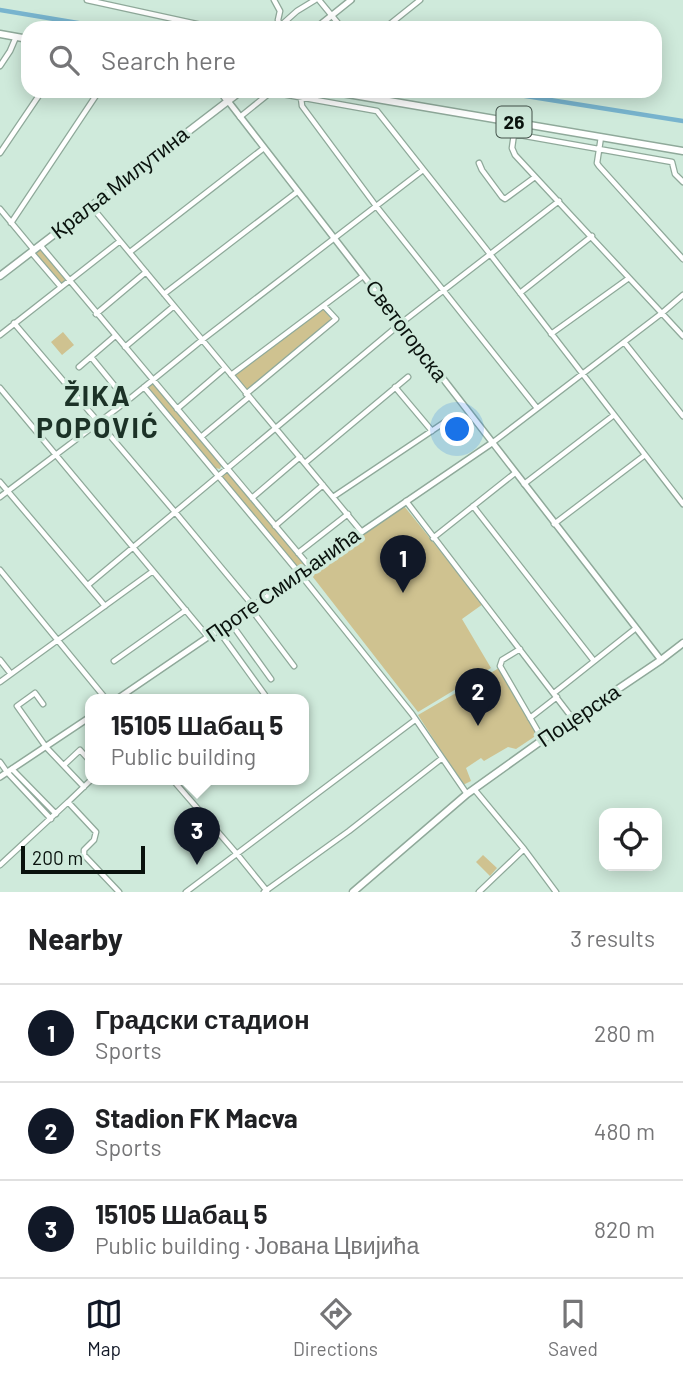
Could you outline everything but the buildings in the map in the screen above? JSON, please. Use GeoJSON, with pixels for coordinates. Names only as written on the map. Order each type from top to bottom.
{"type":"FeatureCollection","features":[{"type":"Feature","properties":{"kind":"main road"},"geometry":{"type":"LineString","coordinates":[[0,34],[21,38]]}},
{"type":"Feature","properties":{"kind":"main road","name":"Краља Милутина"},"geometry":{"type":"LineString","coordinates":[[0,276],[230,98]]}},
{"type":"Feature","properties":{"kind":"main road","name":"26"},"geometry":{"type":"LineString","coordinates":[[371,98],[683,151]]}},
{"type":"Feature","properties":{"kind":"main road","name":"Поцерска"},"geometry":{"type":"LineString","coordinates":[[353,892],[467,794],[683,643]]}},
{"type":"Feature","properties":{"kind":"street"},"geometry":{"type":"LineString","coordinates":[[86,0],[185,21]]}},
{"type":"Feature","properties":{"kind":"street"},"geometry":{"type":"LineString","coordinates":[[274,0],[280,13],[278,21]]}},
{"type":"Feature","properties":{"kind":"street"},"geometry":{"type":"LineString","coordinates":[[286,21],[317,0],[337,21]]}},
{"type":"Feature","properties":{"kind":"street"},"geometry":{"type":"LineString","coordinates":[[325,21],[351,0]]}},
{"type":"Feature","properties":{"kind":"street"},"geometry":{"type":"LineString","coordinates":[[394,21],[420,0]]}},
{"type":"Feature","properties":{"kind":"street"},"geometry":{"type":"LineString","coordinates":[[0,66],[16,37]]}},
{"type":"Feature","properties":{"kind":"street"},"geometry":{"type":"LineString","coordinates":[[0,153],[37,98]]}},
{"type":"Feature","properties":{"kind":"street"},"geometry":{"type":"LineString","coordinates":[[11,223],[94,98]]}},
{"type":"Feature","properties":{"kind":"street","name":"Светогорска"},"geometry":{"type":"LineString","coordinates":[[231,98],[240,117],[297,192],[661,660]]}},
{"type":"Feature","properties":{"kind":"street"},"geometry":{"type":"LineString","coordinates":[[240,117],[264,98]]}},
{"type":"Feature","properties":{"kind":"street"},"geometry":{"type":"LineString","coordinates":[[537,408],[376,206],[305,109],[301,98],[377,111],[683,504]]}},
{"type":"Feature","properties":{"kind":"street"},"geometry":{"type":"LineString","coordinates":[[683,183],[675,174],[672,162],[511,134],[515,155],[683,336]]}},
{"type":"Feature","properties":{"kind":"street"},"geometry":{"type":"LineString","coordinates":[[601,137],[597,163],[599,166],[683,259]]}},
{"type":"Feature","properties":{"kind":"street"},"geometry":{"type":"LineString","coordinates":[[130,253],[264,148]]}},
{"type":"Feature","properties":{"kind":"street"},"geometry":{"type":"LineString","coordinates":[[479,163],[505,199],[535,177]]}},
{"type":"Feature","properties":{"kind":"street"},"geometry":{"type":"LineString","coordinates":[[0,497],[423,170]]}},
{"type":"Feature","properties":{"kind":"street"},"geometry":{"type":"LineString","coordinates":[[164,294],[297,192]]}},
{"type":"Feature","properties":{"kind":"street"},"geometry":{"type":"LineString","coordinates":[[88,584],[400,324],[559,201]]}},
{"type":"Feature","properties":{"kind":"street"},"geometry":{"type":"LineString","coordinates":[[92,206],[361,531]]}},
{"type":"Feature","properties":{"kind":"street"},"geometry":{"type":"LineString","coordinates":[[0,209],[35,249],[69,281],[310,567]]}},
{"type":"Feature","properties":{"kind":"street"},"geometry":{"type":"LineString","coordinates":[[520,293],[592,236]]}},
{"type":"Feature","properties":{"kind":"street"},"geometry":{"type":"LineString","coordinates":[[0,335],[120,242]]}},
{"type":"Feature","properties":{"kind":"street"},"geometry":{"type":"LineString","coordinates":[[35,249],[61,287]]}},
{"type":"Feature","properties":{"kind":"street"},"geometry":{"type":"LineString","coordinates":[[96,314],[146,272]]}},
{"type":"Feature","properties":{"kind":"street"},"geometry":{"type":"LineString","coordinates":[[231,375],[363,276]]}},
{"type":"Feature","properties":{"kind":"street"},"geometry":{"type":"LineString","coordinates":[[551,334],[629,278]]}},
{"type":"Feature","properties":{"kind":"street","name":"Проте Смиљанића"},"geometry":{"type":"LineString","coordinates":[[124,694],[492,443],[683,295]]}},
{"type":"Feature","properties":{"kind":"street"},"geometry":{"type":"LineString","coordinates":[[125,347],[174,306]]}},
{"type":"Feature","properties":{"kind":"street"},"geometry":{"type":"LineString","coordinates":[[201,437],[336,319],[324,306]]}},
{"type":"Feature","properties":{"kind":"street"},"geometry":{"type":"LineString","coordinates":[[14,323],[175,512],[252,608],[294,666]]}},
{"type":"Feature","properties":{"kind":"street"},"geometry":{"type":"LineString","coordinates":[[79,368],[115,336]]}},
{"type":"Feature","properties":{"kind":"street"},"geometry":{"type":"LineString","coordinates":[[624,342],[683,416]]}},
{"type":"Feature","properties":{"kind":"street"},"geometry":{"type":"LineString","coordinates":[[91,357],[127,401]]}},
{"type":"Feature","properties":{"kind":"street"},"geometry":{"type":"LineString","coordinates":[[177,409],[225,368]]}},
{"type":"Feature","properties":{"kind":"street"},"geometry":{"type":"LineString","coordinates":[[305,463],[408,377]]}},
{"type":"Feature","properties":{"kind":"street"},"geometry":{"type":"LineString","coordinates":[[144,387],[300,574],[415,720],[467,794]]}},
{"type":"Feature","properties":{"kind":"street"},"geometry":{"type":"LineString","coordinates":[[395,387],[432,431]]}},
{"type":"Feature","properties":{"kind":"street"},"geometry":{"type":"LineString","coordinates":[[0,388],[208,636]]}},
{"type":"Feature","properties":{"kind":"street"},"geometry":{"type":"LineString","coordinates":[[524,484],[614,415]]}},
{"type":"Feature","properties":{"kind":"street"},"geometry":{"type":"LineString","coordinates":[[333,497],[445,422]]}},
{"type":"Feature","properties":{"kind":"street"},"geometry":{"type":"LineString","coordinates":[[554,524],[645,455]]}},
{"type":"Feature","properties":{"kind":"street"},"geometry":{"type":"LineString","coordinates":[[252,498],[300,457]]}},
{"type":"Feature","properties":{"kind":"street"},"geometry":{"type":"LineString","coordinates":[[433,538],[515,473]]}},
{"type":"Feature","properties":{"kind":"street"},"geometry":{"type":"LineString","coordinates":[[0,482],[106,606]]}},
{"type":"Feature","properties":{"kind":"street"},"geometry":{"type":"LineString","coordinates":[[275,526],[323,485]]}},
{"type":"Feature","properties":{"kind":"street"},"geometry":{"type":"LineString","coordinates":[[406,501],[574,720]]}},
{"type":"Feature","properties":{"kind":"street"},"geometry":{"type":"LineString","coordinates":[[473,506],[594,661]]}},
{"type":"Feature","properties":{"kind":"street"},"geometry":{"type":"LineString","coordinates":[[298,553],[348,514]]}},
{"type":"Feature","properties":{"kind":"street"},"geometry":{"type":"LineString","coordinates":[[0,570],[102,694]]}},
{"type":"Feature","properties":{"kind":"street"},"geometry":{"type":"LineString","coordinates":[[0,682],[153,571]]}},
{"type":"Feature","properties":{"kind":"street"},"geometry":{"type":"LineString","coordinates":[[114,661],[186,610]]}},
{"type":"Feature","properties":{"kind":"street"},"geometry":{"type":"LineString","coordinates":[[230,622],[271,679]]}},
{"type":"Feature","properties":{"kind":"street"},"geometry":{"type":"LineString","coordinates":[[530,718],[636,628]]}},
{"type":"Feature","properties":{"kind":"street"},"geometry":{"type":"LineString","coordinates":[[218,630],[264,694]]}},
{"type":"Feature","properties":{"kind":"street"},"geometry":{"type":"LineString","coordinates":[[520,649],[502,660],[499,665],[543,740]]}},
{"type":"Feature","properties":{"kind":"street"},"geometry":{"type":"LineString","coordinates":[[0,660],[11,674]]}},
{"type":"Feature","properties":{"kind":"street"},"geometry":{"type":"LineString","coordinates":[[0,865],[84,787],[46,747],[17,706],[35,693],[43,704]]}},
{"type":"Feature","properties":{"kind":"street"},"geometry":{"type":"LineString","coordinates":[[0,777],[85,720]]}},
{"type":"Feature","properties":{"kind":"street"},"geometry":{"type":"LineString","coordinates":[[186,892],[415,720]]}},
{"type":"Feature","properties":{"kind":"street"},"geometry":{"type":"LineString","coordinates":[[64,765],[80,750],[85,756]]}},
{"type":"Feature","properties":{"kind":"street"},"geometry":{"type":"LineString","coordinates":[[177,785],[266,891],[441,759]]}},
{"type":"Feature","properties":{"kind":"street"},"geometry":{"type":"LineString","coordinates":[[0,762],[56,814]]}},
{"type":"Feature","properties":{"kind":"street"},"geometry":{"type":"LineString","coordinates":[[10,771],[51,819]]}},
{"type":"Feature","properties":{"kind":"street"},"geometry":{"type":"LineString","coordinates":[[474,789],[556,892]]}},
{"type":"Feature","properties":{"kind":"street"},"geometry":{"type":"LineString","coordinates":[[68,802],[96,832],[96,838],[84,849],[84,855],[119,892]]}},
{"type":"Feature","properties":{"kind":"street"},"geometry":{"type":"LineString","coordinates":[[479,892],[524,849]]}},
{"type":"Feature","properties":{"kind":"shaded area"},"geometry":{"type":"Polygon","coordinates":[[[39,249],[65,278],[64,282],[58,281],[37,256],[36,251],[39,249]]]}},
{"type":"Feature","properties":{"kind":"shaded area"},"geometry":{"type":"Polygon","coordinates":[[[321,309],[332,320],[247,390],[235,374],[321,309]]]}},
{"type":"Feature","properties":{"kind":"shaded area"},"geometry":{"type":"Polygon","coordinates":[[[63,332],[74,345],[62,355],[51,342],[63,332]]]}},
{"type":"Feature","properties":{"kind":"shaded area"},"geometry":{"type":"Polygon","coordinates":[[[152,383],[221,464],[220,469],[215,468],[148,388],[152,383]]]}},
{"type":"Feature","properties":{"kind":"shaded area"},"geometry":{"type":"Polygon","coordinates":[[[225,472],[304,567],[297,567],[222,478],[221,475],[225,472]]]}},
{"type":"Feature","properties":{"kind":"shaded area"},"geometry":{"type":"Polygon","coordinates":[[[404,506],[483,604],[462,619],[491,668],[418,712],[309,572],[404,506]]]}},
{"type":"Feature","properties":{"kind":"shaded area"},"geometry":{"type":"Polygon","coordinates":[[[499,668],[537,735],[516,749],[508,747],[484,761],[481,758],[466,768],[471,781],[463,785],[418,715],[499,668]]]}},
{"type":"Feature","properties":{"kind":"shaded area"},"geometry":{"type":"Polygon","coordinates":[[[483,855],[497,868],[490,876],[476,862],[483,855]]]}},
{"type":"Feature","properties":{"kind":"waterway"},"geometry":{"type":"LineString","coordinates":[[0,10],[66,21]]}},
{"type":"Feature","properties":{"kind":"waterway"},"geometry":{"type":"LineString","coordinates":[[538,98],[683,121]]}},
{"type":"Feature","properties":{"kind":"place","name":"Градски стадион"},"geometry":{"type":"Point","coordinates":[403,593]}},
{"type":"Feature","properties":{"kind":"place","name":"Stadion FK Macva"},"geometry":{"type":"Point","coordinates":[478,726]}},
{"type":"Feature","properties":{"kind":"place","name":"15105 Шабац 5"},"geometry":{"type":"Point","coordinates":[197,865]}},
{"type":"Feature","properties":{"kind":"district","name":"ŽIKA POPOVIĆ"},"geometry":{"type":"Point","coordinates":[98,412]}}]}
